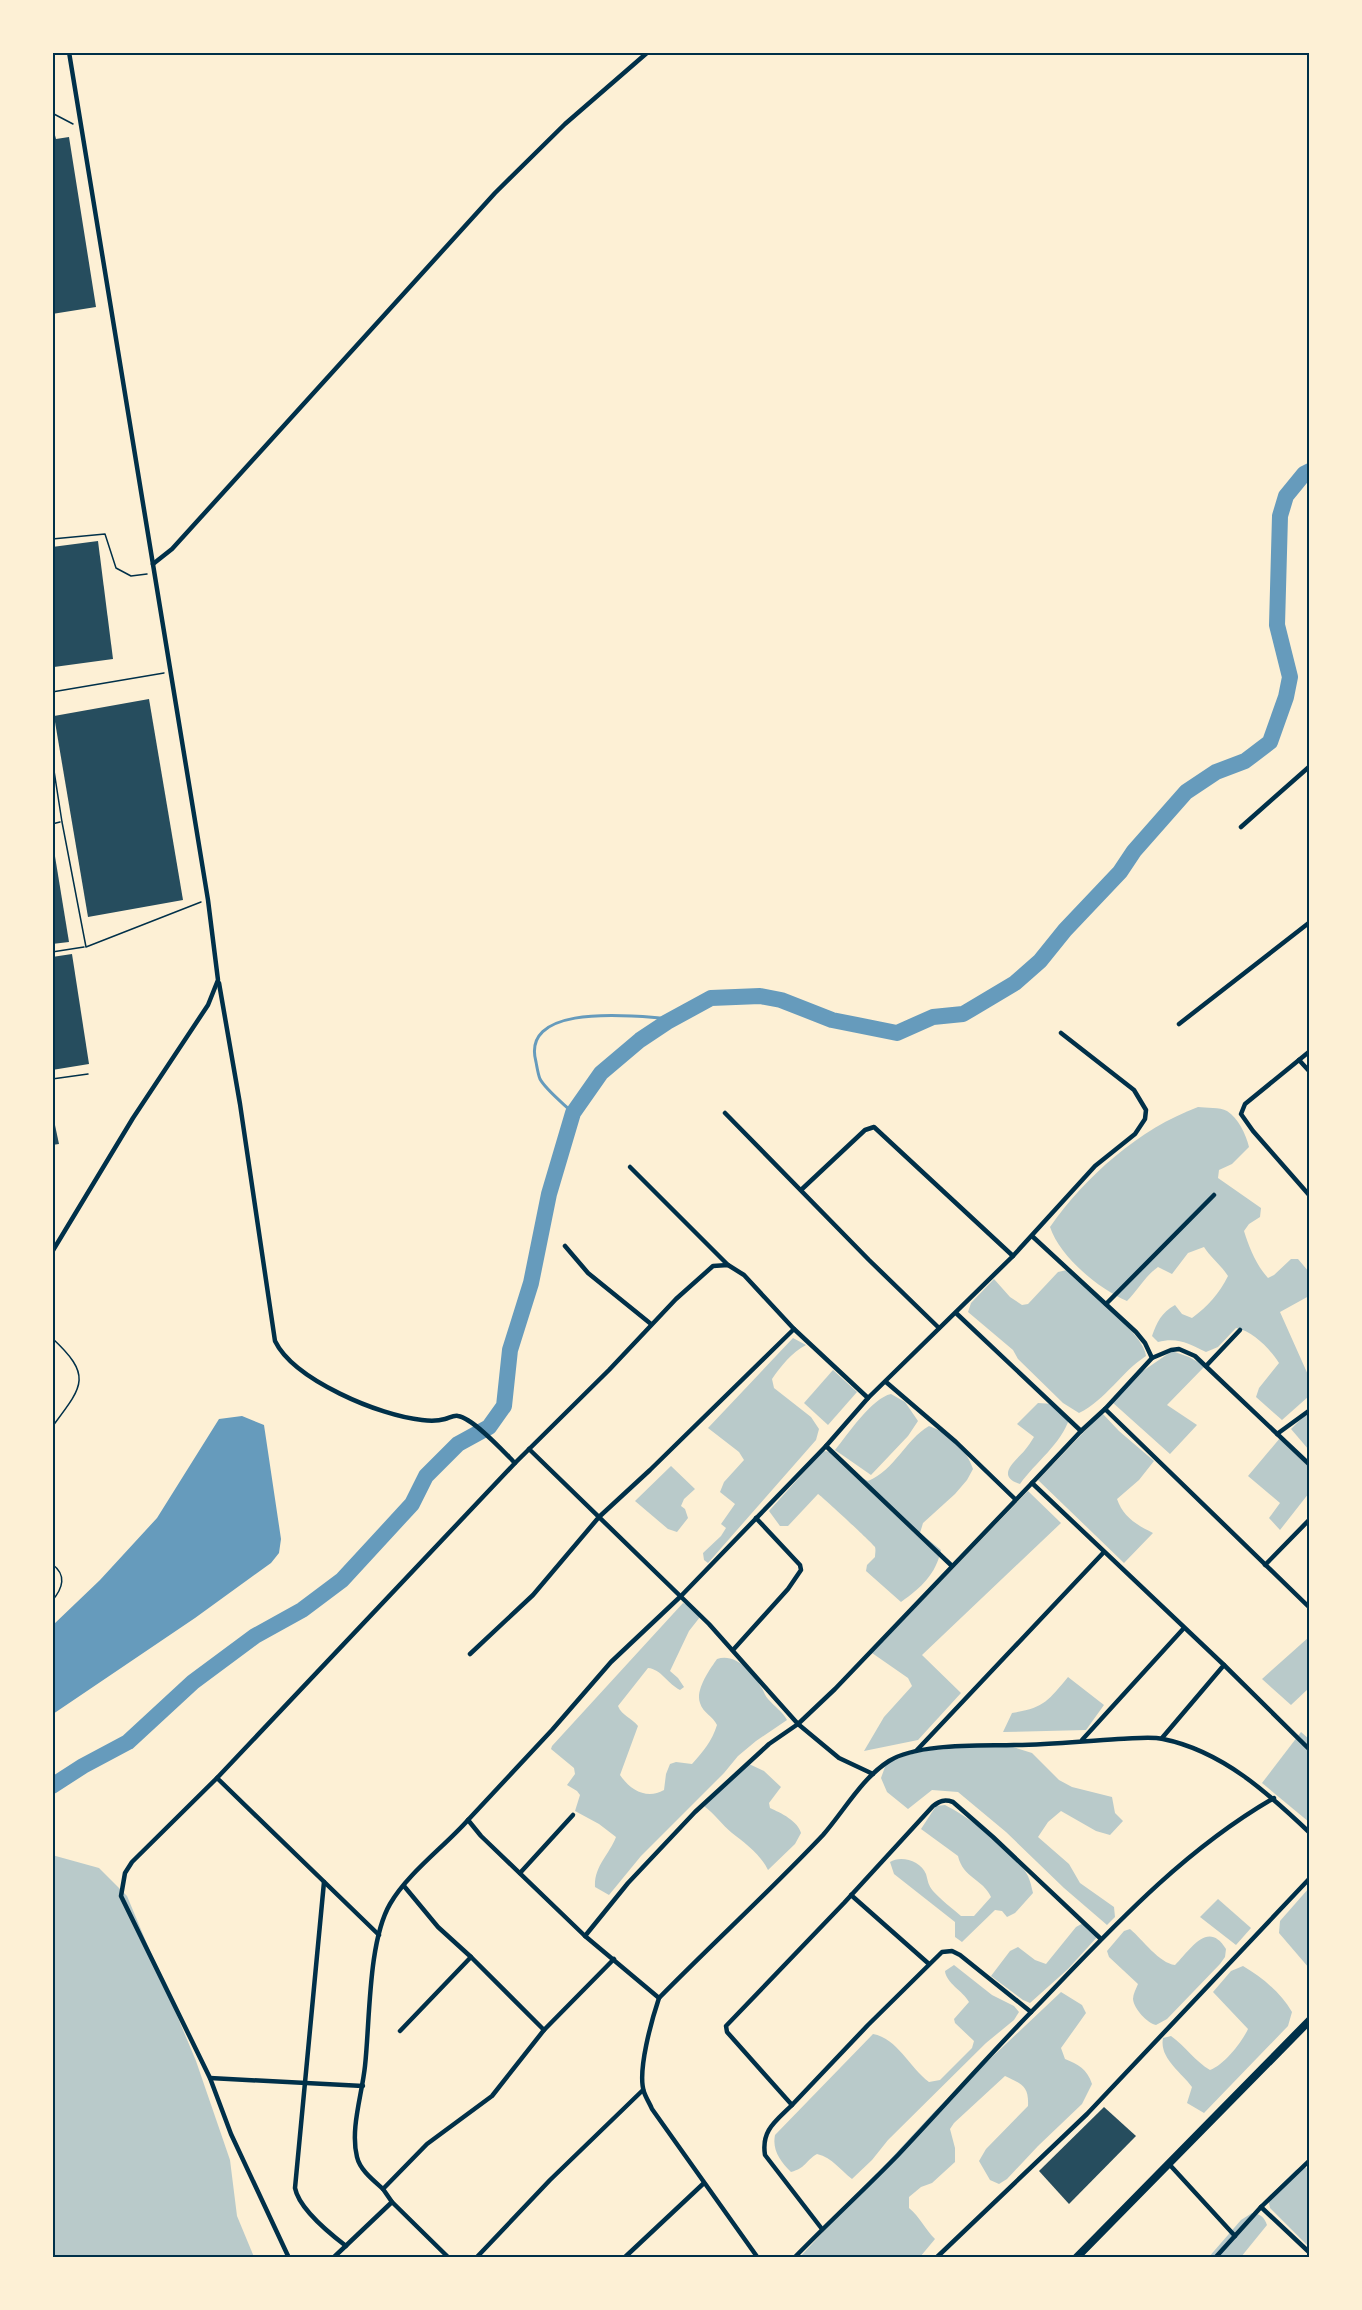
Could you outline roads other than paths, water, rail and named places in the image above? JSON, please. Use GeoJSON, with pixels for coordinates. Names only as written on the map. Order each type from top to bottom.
{"type":"FeatureCollection","features":[{"type":"Feature","properties":{"kind":"highway"},"geometry":{"type":"LineString","coordinates":[[1076,2258],[1310,2020]]}},
{"type":"Feature","properties":{"kind":"street"},"geometry":{"type":"LineString","coordinates":[[69,52],[208,900],[218,980],[240,1104],[275,1341],[279,1349],[298,1367],[323,1384],[369,1407],[423,1420],[438,1421],[456,1416],[461,1417],[485,1433],[516,1463]]}},
{"type":"Feature","properties":{"kind":"street"},"geometry":{"type":"LineString","coordinates":[[153,564],[171,549],[495,193],[565,124],[648,52]]}},
{"type":"Feature","properties":{"kind":"street"},"geometry":{"type":"LineString","coordinates":[[1241,827],[1310,766]]}},
{"type":"Feature","properties":{"kind":"street"},"geometry":{"type":"LineString","coordinates":[[1179,1024],[1310,922]]}},
{"type":"Feature","properties":{"kind":"street"},"geometry":{"type":"LineString","coordinates":[[52,1252],[133,1118],[208,1005],[218,980]]}},
{"type":"Feature","properties":{"kind":"street"},"geometry":{"type":"LineString","coordinates":[[449,2258],[392,2202],[357,2159],[355,2130],[363,2086],[379,1935],[391,1902],[558,1724],[610,1662],[681,1596],[826,1446],[868,1398],[1013,1256],[1083,1177],[1135,1134],[1145,1119],[1146,1110],[1134,1090],[1062,1033]]}},
{"type":"Feature","properties":{"kind":"street"},"geometry":{"type":"LineString","coordinates":[[1310,1051],[1245,1104],[1241,1114],[1310,1196]]}},
{"type":"Feature","properties":{"kind":"street"},"geometry":{"type":"LineString","coordinates":[[1299,1060],[1310,1072]]}},
{"type":"Feature","properties":{"kind":"street"},"geometry":{"type":"LineString","coordinates":[[725,1113],[939,1328]]}},
{"type":"Feature","properties":{"kind":"street"},"geometry":{"type":"LineString","coordinates":[[801,1190],[865,1130],[874,1127],[1013,1256]]}},
{"type":"Feature","properties":{"kind":"street"},"geometry":{"type":"LineString","coordinates":[[630,1167],[728,1265],[744,1275],[794,1329],[868,1398]]}},
{"type":"Feature","properties":{"kind":"street"},"geometry":{"type":"LineString","coordinates":[[1106,1304],[1214,1195]]}},
{"type":"Feature","properties":{"kind":"street"},"geometry":{"type":"LineString","coordinates":[[1032,1236],[1136,1332],[1145,1343],[1152,1358]]}},
{"type":"Feature","properties":{"kind":"street"},"geometry":{"type":"LineString","coordinates":[[565,1246],[588,1273],[651,1324]]}},
{"type":"Feature","properties":{"kind":"street"},"geometry":{"type":"LineString","coordinates":[[290,2258],[246,2167],[210,2078],[122,1896],[125,1873],[132,1862],[217,1778],[529,1449],[602,1378],[651,1324],[713,1266],[728,1265]]}},
{"type":"Feature","properties":{"kind":"street"},"geometry":{"type":"LineString","coordinates":[[956,1313],[1081,1431]]}},
{"type":"Feature","properties":{"kind":"street"},"geometry":{"type":"LineString","coordinates":[[470,1654],[533,1595],[599,1517],[794,1329]]}},
{"type":"Feature","properties":{"kind":"street"},"geometry":{"type":"LineString","coordinates":[[1206,1366],[1240,1330]]}},
{"type":"Feature","properties":{"kind":"street"},"geometry":{"type":"LineString","coordinates":[[585,1936],[627,1883],[695,1812],[769,1744],[798,1724],[835,1689],[1152,1358],[1179,1349],[1195,1356],[1310,1465]]}},
{"type":"Feature","properties":{"kind":"street"},"geometry":{"type":"LineString","coordinates":[[886,1382],[956,1442],[1015,1500]]}},
{"type":"Feature","properties":{"kind":"street"},"geometry":{"type":"LineString","coordinates":[[1105,1409],[1310,1608]]}},
{"type":"Feature","properties":{"kind":"street"},"geometry":{"type":"LineString","coordinates":[[1277,1434],[1310,1410]]}},
{"type":"Feature","properties":{"kind":"street"},"geometry":{"type":"LineString","coordinates":[[826,1446],[951,1566]]}},
{"type":"Feature","properties":{"kind":"street"},"geometry":{"type":"LineString","coordinates":[[529,1449],[681,1596],[733,1650],[798,1724],[839,1758],[873,1774]]}},
{"type":"Feature","properties":{"kind":"street"},"geometry":{"type":"LineString","coordinates":[[1032,1483],[1310,1750]]}},
{"type":"Feature","properties":{"kind":"street"},"geometry":{"type":"LineString","coordinates":[[733,1650],[788,1589],[801,1570],[800,1565],[756,1518]]}},
{"type":"Feature","properties":{"kind":"street"},"geometry":{"type":"LineString","coordinates":[[1265,1565],[1310,1519]]}},
{"type":"Feature","properties":{"kind":"street"},"geometry":{"type":"LineString","coordinates":[[917,1750],[1104,1552]]}},
{"type":"Feature","properties":{"kind":"street"},"geometry":{"type":"LineString","coordinates":[[1082,1740],[1184,1628]]}},
{"type":"Feature","properties":{"kind":"street"},"geometry":{"type":"LineString","coordinates":[[1162,1738],[1224,1665]]}},
{"type":"Feature","properties":{"kind":"street"},"geometry":{"type":"LineString","coordinates":[[758,2258],[652,2109],[643,2090],[644,2064],[652,2019],[659,1998],[824,1833],[873,1774],[890,1760],[917,1750],[966,1746],[1162,1738],[1207,1754],[1247,1778],[1274,1798],[1310,1833]]}},
{"type":"Feature","properties":{"kind":"street"},"geometry":{"type":"LineString","coordinates":[[217,1778],[379,1935]]}},
{"type":"Feature","properties":{"kind":"street"},"geometry":{"type":"LineString","coordinates":[[794,2258],[897,2155],[1101,1939],[1166,1876],[1210,1839],[1274,1798]]}},
{"type":"Feature","properties":{"kind":"street"},"geometry":{"type":"LineString","coordinates":[[792,2105],[727,2032],[726,2025],[933,1806],[946,1800],[953,1802],[1101,1939]]}},
{"type":"Feature","properties":{"kind":"street"},"geometry":{"type":"LineString","coordinates":[[520,1873],[573,1815]]}},
{"type":"Feature","properties":{"kind":"street"},"geometry":{"type":"LineString","coordinates":[[468,1820],[481,1836],[585,1936],[659,1998]]}},
{"type":"Feature","properties":{"kind":"street"},"geometry":{"type":"LineString","coordinates":[[936,2258],[1087,2114],[1310,1878]]}},
{"type":"Feature","properties":{"kind":"street"},"geometry":{"type":"LineString","coordinates":[[324,1882],[295,2188],[296,2195],[322,2226],[346,2246]]}},
{"type":"Feature","properties":{"kind":"street"},"geometry":{"type":"LineString","coordinates":[[404,1886],[438,1927],[544,2030]]}},
{"type":"Feature","properties":{"kind":"street"},"geometry":{"type":"LineString","coordinates":[[851,1895],[929,1964]]}},
{"type":"Feature","properties":{"kind":"street"},"geometry":{"type":"LineString","coordinates":[[822,2229],[765,2155],[764,2140],[768,2129],[942,1952],[952,1951],[976,1966],[1031,2012]]}},
{"type":"Feature","properties":{"kind":"street"},"geometry":{"type":"LineString","coordinates":[[400,2031],[471,1958]]}},
{"type":"Feature","properties":{"kind":"street"},"geometry":{"type":"LineString","coordinates":[[382,2189],[427,2144],[492,2096],[544,2030],[614,1959]]}},
{"type":"Feature","properties":{"kind":"street"},"geometry":{"type":"LineString","coordinates":[[210,2078],[363,2086]]}},
{"type":"Feature","properties":{"kind":"street"},"geometry":{"type":"LineString","coordinates":[[476,2258],[543,2187],[643,2090]]}},
{"type":"Feature","properties":{"kind":"street"},"geometry":{"type":"LineString","coordinates":[[1215,2258],[1261,2207],[1310,2160]]}},
{"type":"Feature","properties":{"kind":"street"},"geometry":{"type":"LineString","coordinates":[[1169,2164],[1235,2236]]}},
{"type":"Feature","properties":{"kind":"street"},"geometry":{"type":"LineString","coordinates":[[624,2258],[704,2182]]}},
{"type":"Feature","properties":{"kind":"street"},"geometry":{"type":"LineString","coordinates":[[333,2258],[392,2202]]}},
{"type":"Feature","properties":{"kind":"street"},"geometry":{"type":"LineString","coordinates":[[1261,2207],[1310,2253]]}},
{"type":"Feature","properties":{"kind":"water"},"geometry":{"type":"Polygon","coordinates":[[[242,1416],[264,1425],[281,1539],[279,1553],[271,1563],[195,1618],[53,1714],[53,1625],[100,1580],[157,1518],[219,1419],[242,1416]]]}},
{"type":"Feature","properties":{"kind":"waterway"},"geometry":{"type":"LineString","coordinates":[[52,1786],[128,1742],[193,1682],[255,1636],[302,1610],[342,1580],[412,1504],[426,1476],[458,1444],[489,1427],[504,1406],[510,1350],[531,1283],[549,1194],[573,1113],[601,1073],[640,1040],[711,998],[760,996],[781,1000],[832,1020],[897,1033],[933,1017],[963,1014],[1015,983],[1040,961],[1065,930],[1120,872],[1134,851],[1186,792],[1216,772],[1245,761],[1270,742],[1286,697],[1290,677],[1277,625],[1280,516],[1286,496],[1304,474],[1310,471]]}},
{"type":"Feature","properties":{"kind":"waterway"},"geometry":{"type":"LineString","coordinates":[[573,1113],[546,1088],[539,1077],[536,1043],[545,1030],[561,1022],[582,1017],[605,1015],[663,1018]]}}]}
